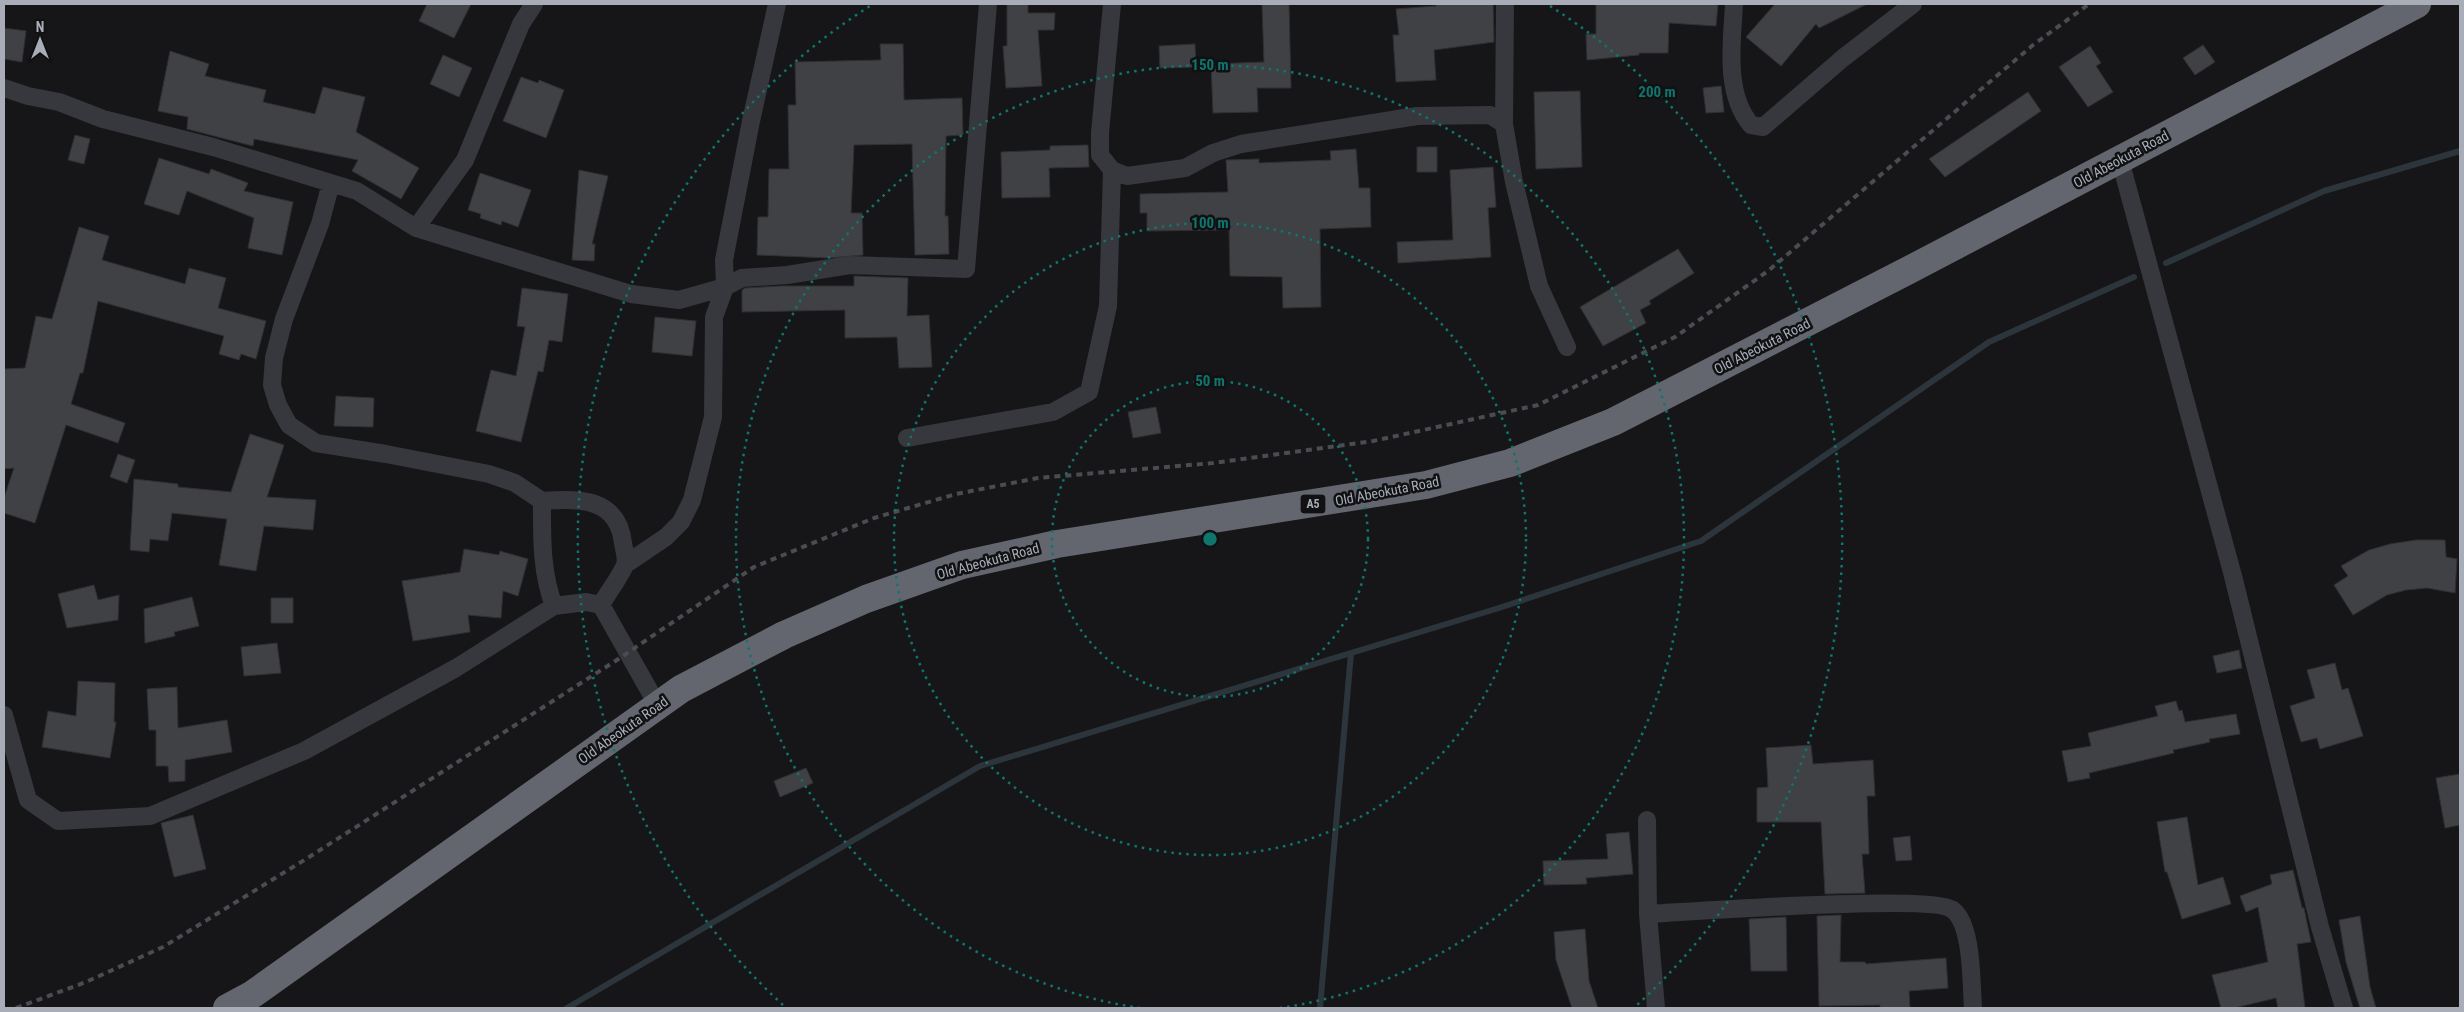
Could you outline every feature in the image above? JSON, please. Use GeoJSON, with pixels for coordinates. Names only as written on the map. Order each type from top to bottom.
{"type":"FeatureCollection","features":[{"type":"Feature","properties":{"kind":"highway","name":"Old Abeokuta Road"},"geometry":{"type":"LineString","coordinates":[[227,1008],[253,994],[681,689],[784,635],[866,599],[962,565],[1057,544],[1426,485],[1510,463],[1622,418],[2417,4]]}},
{"type":"Feature","properties":{"kind":"street"},"geometry":{"type":"LineString","coordinates":[[416,228],[465,160],[522,24],[534,4]]}},
{"type":"Feature","properties":{"kind":"street"},"geometry":{"type":"LineString","coordinates":[[601,605],[626,564],[666,537],[681,522],[692,500],[713,417],[714,317],[725,287],[724,260],[751,122],[777,4]]}},
{"type":"Feature","properties":{"kind":"street"},"geometry":{"type":"LineString","coordinates":[[4,88],[28,96],[59,102],[103,119],[213,147],[357,191],[416,228],[631,294],[678,300],[725,287],[742,278],[787,275],[850,265],[966,269],[988,4]]}},
{"type":"Feature","properties":{"kind":"street"},"geometry":{"type":"LineString","coordinates":[[1112,4],[1100,133],[1100,155],[1112,170],[1127,176],[1185,168],[1213,153],[1242,144],[1417,116],[1497,119]]}},
{"type":"Feature","properties":{"kind":"street"},"geometry":{"type":"LineString","coordinates":[[1504,4],[1504,92],[1497,119],[1539,286],[1567,347]]}},
{"type":"Feature","properties":{"kind":"street"},"geometry":{"type":"LineString","coordinates":[[1734,4],[1731,56],[1738,102],[1751,125],[1762,127],[1820,76],[1913,4]]}},
{"type":"Feature","properties":{"kind":"street"},"geometry":{"type":"LineString","coordinates":[[2120,160],[2233,576],[2320,927],[2344,1008]]}},
{"type":"Feature","properties":{"kind":"street"},"geometry":{"type":"LineString","coordinates":[[907,438],[1053,412],[1089,392],[1108,306],[1112,170]]}},
{"type":"Feature","properties":{"kind":"street"},"geometry":{"type":"LineString","coordinates":[[330,183],[320,224],[284,319],[274,358],[272,385],[278,405],[289,425],[316,444],[386,454],[489,474],[515,483],[542,501],[574,498],[591,502],[607,511],[622,533],[626,564]]}},
{"type":"Feature","properties":{"kind":"street"},"geometry":{"type":"LineString","coordinates":[[542,501],[542,553],[548,589],[554,606]]}},
{"type":"Feature","properties":{"kind":"street"},"geometry":{"type":"LineString","coordinates":[[4,715],[28,800],[58,821],[150,816],[304,752],[456,668],[554,606],[586,602],[601,605],[658,706]]}},
{"type":"Feature","properties":{"kind":"street"},"geometry":{"type":"LineString","coordinates":[[1647,820],[1648,914],[1656,1008]]}},
{"type":"Feature","properties":{"kind":"street"},"geometry":{"type":"LineString","coordinates":[[1648,914],[1798,906],[1895,904],[1943,906],[1953,909],[1960,918],[1966,934],[1973,1008]]}},
{"type":"Feature","properties":{"kind":"building"},"geometry":{"type":"Polygon","coordinates":[[[427,4],[471,4],[454,38],[419,21],[427,4]]]}},
{"type":"Feature","properties":{"kind":"building"},"geometry":{"type":"Polygon","coordinates":[[[1007,4],[1028,4],[1028,13],[1055,13],[1054,30],[1038,30],[1042,86],[1006,88],[1003,46],[1007,46],[1007,4]]]}},
{"type":"Feature","properties":{"kind":"building"},"geometry":{"type":"Polygon","coordinates":[[[1262,4],[1289,4],[1291,88],[1257,88],[1258,112],[1213,113],[1211,64],[1264,62],[1262,4]]]}},
{"type":"Feature","properties":{"kind":"building"},"geometry":{"type":"Polygon","coordinates":[[[1436,4],[1493,4],[1494,42],[1434,50],[1436,80],[1396,82],[1393,35],[1399,35],[1396,9],[1436,6],[1436,4]]]}},
{"type":"Feature","properties":{"kind":"building"},"geometry":{"type":"Polygon","coordinates":[[[1596,4],[1718,4],[1716,26],[1669,23],[1668,53],[1639,53],[1639,55],[1587,60],[1586,34],[1596,34],[1596,4]]]}},
{"type":"Feature","properties":{"kind":"building"},"geometry":{"type":"Polygon","coordinates":[[[1775,4],[1867,4],[1819,28],[1816,24],[1781,66],[1746,37],[1775,4]]]}},
{"type":"Feature","properties":{"kind":"building"},"geometry":{"type":"Polygon","coordinates":[[[4,28],[26,31],[22,62],[4,59],[4,28]]]}},
{"type":"Feature","properties":{"kind":"building"},"geometry":{"type":"Polygon","coordinates":[[[880,44],[903,44],[904,100],[962,98],[963,135],[946,136],[945,216],[948,216],[949,254],[915,255],[912,144],[854,145],[851,213],[862,213],[863,255],[829,258],[757,255],[758,217],[768,217],[769,169],[789,169],[788,105],[796,105],[795,62],[881,60],[880,44]]]}},
{"type":"Feature","properties":{"kind":"building"},"geometry":{"type":"Polygon","coordinates":[[[1195,44],[1196,67],[1160,68],[1159,46],[1195,44]]]}},
{"type":"Feature","properties":{"kind":"building"},"geometry":{"type":"Polygon","coordinates":[[[2203,45],[2215,62],[2195,75],[2183,58],[2203,45]]]}},
{"type":"Feature","properties":{"kind":"building"},"geometry":{"type":"Polygon","coordinates":[[[2090,46],[2101,63],[2096,66],[2113,92],[2088,107],[2059,67],[2090,46]]]}},
{"type":"Feature","properties":{"kind":"building"},"geometry":{"type":"Polygon","coordinates":[[[170,51],[209,64],[205,76],[266,90],[263,102],[315,114],[323,87],[365,97],[356,132],[419,168],[401,199],[352,171],[358,160],[254,139],[253,146],[187,129],[188,117],[158,111],[170,51]]]}},
{"type":"Feature","properties":{"kind":"building"},"geometry":{"type":"Polygon","coordinates":[[[443,55],[472,68],[459,97],[430,84],[443,55]]]}},
{"type":"Feature","properties":{"kind":"building"},"geometry":{"type":"Polygon","coordinates":[[[521,77],[538,83],[539,80],[564,90],[546,138],[503,121],[521,77]]]}},
{"type":"Feature","properties":{"kind":"building"},"geometry":{"type":"Polygon","coordinates":[[[1721,86],[1724,112],[1706,113],[1703,88],[1721,86]]]}},
{"type":"Feature","properties":{"kind":"building"},"geometry":{"type":"Polygon","coordinates":[[[1580,91],[1582,167],[1536,169],[1534,92],[1580,91]]]}},
{"type":"Feature","properties":{"kind":"building"},"geometry":{"type":"Polygon","coordinates":[[[2028,92],[2041,111],[1945,177],[1929,159],[2028,92]]]}},
{"type":"Feature","properties":{"kind":"building"},"geometry":{"type":"Polygon","coordinates":[[[75,135],[90,139],[84,164],[68,160],[75,135]]]}},
{"type":"Feature","properties":{"kind":"building"},"geometry":{"type":"Polygon","coordinates":[[[1088,145],[1089,167],[1049,168],[1050,197],[1002,198],[1001,152],[1050,150],[1050,146],[1088,145]]]}},
{"type":"Feature","properties":{"kind":"building"},"geometry":{"type":"Polygon","coordinates":[[[1417,147],[1437,147],[1437,172],[1417,172],[1417,147]]]}},
{"type":"Feature","properties":{"kind":"building"},"geometry":{"type":"Polygon","coordinates":[[[1356,149],[1359,188],[1370,188],[1371,227],[1320,229],[1321,307],[1283,308],[1282,277],[1230,276],[1229,230],[1147,231],[1147,213],[1140,213],[1140,194],[1228,192],[1226,160],[1259,159],[1259,163],[1331,160],[1330,151],[1356,149]]]}},
{"type":"Feature","properties":{"kind":"building"},"geometry":{"type":"Polygon","coordinates":[[[159,158],[209,174],[211,169],[248,183],[244,191],[293,202],[282,255],[248,248],[254,218],[187,191],[179,215],[144,204],[159,158]]]}},
{"type":"Feature","properties":{"kind":"building"},"geometry":{"type":"Polygon","coordinates":[[[1493,167],[1496,207],[1488,208],[1491,257],[1398,263],[1397,242],[1453,240],[1450,170],[1493,167]]]}},
{"type":"Feature","properties":{"kind":"building"},"geometry":{"type":"Polygon","coordinates":[[[579,170],[608,176],[592,244],[595,244],[594,261],[572,260],[579,170]]]}},
{"type":"Feature","properties":{"kind":"building"},"geometry":{"type":"Polygon","coordinates":[[[480,173],[531,190],[518,227],[502,221],[501,225],[480,218],[481,214],[468,210],[480,173]]]}},
{"type":"Feature","properties":{"kind":"building"},"geometry":{"type":"Polygon","coordinates":[[[79,227],[109,236],[102,260],[185,284],[189,268],[226,278],[218,308],[266,321],[256,359],[241,354],[239,360],[219,354],[224,336],[98,301],[83,373],[80,373],[71,404],[125,423],[118,443],[66,425],[35,523],[4,513],[4,498],[14,468],[4,469],[4,369],[25,368],[36,316],[52,319],[79,227]]]}},
{"type":"Feature","properties":{"kind":"building"},"geometry":{"type":"Polygon","coordinates":[[[1678,249],[1694,273],[1649,301],[1651,304],[1640,310],[1646,323],[1603,346],[1580,307],[1678,249]]]}},
{"type":"Feature","properties":{"kind":"building"},"geometry":{"type":"Polygon","coordinates":[[[854,276],[908,278],[907,316],[929,315],[932,367],[899,368],[897,337],[845,338],[845,310],[742,312],[742,290],[745,288],[854,286],[854,276]]]}},
{"type":"Feature","properties":{"kind":"building"},"geometry":{"type":"Polygon","coordinates":[[[522,288],[568,294],[562,342],[549,340],[543,372],[538,371],[521,442],[476,431],[491,370],[516,376],[525,327],[517,326],[522,288]]]}},
{"type":"Feature","properties":{"kind":"building"},"geometry":{"type":"Polygon","coordinates":[[[655,317],[696,321],[692,356],[652,352],[655,317]]]}},
{"type":"Feature","properties":{"kind":"building"},"geometry":{"type":"Polygon","coordinates":[[[336,396],[374,398],[373,427],[334,426],[336,396]]]}},
{"type":"Feature","properties":{"kind":"building"},"geometry":{"type":"Polygon","coordinates":[[[1156,407],[1161,433],[1133,438],[1128,412],[1156,407]]]}},
{"type":"Feature","properties":{"kind":"building"},"geometry":{"type":"Polygon","coordinates":[[[250,434],[284,445],[267,497],[316,500],[313,530],[264,526],[256,571],[219,565],[227,519],[172,513],[168,541],[150,539],[149,552],[130,550],[134,479],[178,484],[178,487],[231,492],[250,434]]]}},
{"type":"Feature","properties":{"kind":"building"},"geometry":{"type":"Polygon","coordinates":[[[118,454],[135,460],[127,483],[110,477],[118,454]]]}},
{"type":"Feature","properties":{"kind":"building"},"geometry":{"type":"Polygon","coordinates":[[[2416,540],[2445,540],[2446,557],[2457,559],[2455,593],[2427,588],[2406,590],[2387,595],[2353,615],[2334,585],[2348,576],[2341,566],[2369,550],[2416,540]]]}},
{"type":"Feature","properties":{"kind":"building"},"geometry":{"type":"Polygon","coordinates":[[[464,549],[499,555],[500,551],[528,559],[518,596],[503,591],[501,618],[468,615],[470,632],[413,641],[402,581],[460,572],[464,549]]]}},
{"type":"Feature","properties":{"kind":"building"},"geometry":{"type":"Polygon","coordinates":[[[94,585],[98,600],[119,595],[118,620],[67,628],[58,594],[94,585]]]}},
{"type":"Feature","properties":{"kind":"building"},"geometry":{"type":"Polygon","coordinates":[[[192,597],[199,626],[174,632],[175,636],[145,643],[144,609],[192,597]]]}},
{"type":"Feature","properties":{"kind":"building"},"geometry":{"type":"Polygon","coordinates":[[[271,598],[293,598],[293,623],[271,623],[271,598]]]}},
{"type":"Feature","properties":{"kind":"building"},"geometry":{"type":"Polygon","coordinates":[[[277,643],[281,673],[244,676],[241,647],[277,643]]]}},
{"type":"Feature","properties":{"kind":"building"},"geometry":{"type":"Polygon","coordinates":[[[2239,650],[2242,668],[2217,673],[2213,656],[2239,650]]]}},
{"type":"Feature","properties":{"kind":"building"},"geometry":{"type":"Polygon","coordinates":[[[2335,663],[2342,690],[2348,688],[2363,736],[2320,749],[2317,738],[2301,742],[2290,706],[2315,698],[2307,670],[2335,663]]]}},
{"type":"Feature","properties":{"kind":"building"},"geometry":{"type":"Polygon","coordinates":[[[78,681],[115,683],[114,722],[116,722],[110,758],[42,747],[48,711],[76,716],[78,681]]]}},
{"type":"Feature","properties":{"kind":"building"},"geometry":{"type":"Polygon","coordinates":[[[177,687],[178,728],[227,720],[232,752],[185,760],[185,781],[169,782],[168,766],[156,766],[156,730],[149,730],[147,689],[177,687]]]}},
{"type":"Feature","properties":{"kind":"building"},"geometry":{"type":"Polygon","coordinates":[[[2176,701],[2179,711],[2182,710],[2185,722],[2236,714],[2240,734],[2209,739],[2210,742],[2173,750],[2174,753],[2089,773],[2090,778],[2068,782],[2062,751],[2091,746],[2088,733],[2158,716],[2155,706],[2176,701]]]}},
{"type":"Feature","properties":{"kind":"building"},"geometry":{"type":"Polygon","coordinates":[[[1811,745],[1813,764],[1873,760],[1875,796],[1867,796],[1869,854],[1862,854],[1865,893],[1825,894],[1821,822],[1757,822],[1757,788],[1768,787],[1766,748],[1811,745]]]}},
{"type":"Feature","properties":{"kind":"building"},"geometry":{"type":"Polygon","coordinates":[[[806,768],[813,783],[780,797],[774,781],[806,768]]]}},
{"type":"Feature","properties":{"kind":"building"},"geometry":{"type":"Polygon","coordinates":[[[2460,774],[2460,825],[2445,828],[2436,778],[2460,774]]]}},
{"type":"Feature","properties":{"kind":"building"},"geometry":{"type":"Polygon","coordinates":[[[193,815],[206,869],[174,877],[161,823],[193,815]]]}},
{"type":"Feature","properties":{"kind":"building"},"geometry":{"type":"Polygon","coordinates":[[[2187,817],[2198,885],[2223,877],[2231,904],[2182,919],[2167,872],[2165,872],[2157,822],[2187,817]]]}},
{"type":"Feature","properties":{"kind":"building"},"geometry":{"type":"Polygon","coordinates":[[[1629,832],[1633,874],[1586,878],[1587,884],[1544,885],[1543,861],[1608,859],[1606,834],[1629,832]]]}},
{"type":"Feature","properties":{"kind":"building"},"geometry":{"type":"Polygon","coordinates":[[[1910,836],[1912,860],[1896,861],[1893,838],[1910,836]]]}},
{"type":"Feature","properties":{"kind":"building"},"geometry":{"type":"Polygon","coordinates":[[[2293,870],[2311,942],[2297,944],[2305,1008],[2278,1008],[2276,998],[2234,1008],[2221,1008],[2212,975],[2268,962],[2258,907],[2246,912],[2240,896],[2272,884],[2270,875],[2293,870]]]}},
{"type":"Feature","properties":{"kind":"building"},"geometry":{"type":"Polygon","coordinates":[[[1841,915],[1840,962],[1865,962],[1866,964],[1946,958],[1948,988],[1909,991],[1910,1008],[1880,1008],[1880,1005],[1819,1006],[1817,916],[1841,915]]]}},
{"type":"Feature","properties":{"kind":"building"},"geometry":{"type":"Polygon","coordinates":[[[2360,916],[2370,987],[2376,1008],[2360,1008],[2346,962],[2339,920],[2360,916]]]}},
{"type":"Feature","properties":{"kind":"building"},"geometry":{"type":"Polygon","coordinates":[[[1786,917],[1787,971],[1751,971],[1749,919],[1786,917]]]}},
{"type":"Feature","properties":{"kind":"building"},"geometry":{"type":"Polygon","coordinates":[[[1585,929],[1589,981],[1598,1008],[1572,1008],[1556,960],[1554,932],[1585,929]]]}},
{"type":"Feature","properties":{"kind":"waterway"},"geometry":{"type":"LineString","coordinates":[[2166,263],[2324,191],[2460,151]]}},
{"type":"Feature","properties":{"kind":"waterway"},"geometry":{"type":"LineString","coordinates":[[567,1008],[980,766],[1499,608],[1701,541],[1989,342],[2134,277]]}},
{"type":"Feature","properties":{"kind":"waterway"},"geometry":{"type":"LineString","coordinates":[[1320,1008],[1351,653]]}},
{"type":"Feature","properties":{"kind":"railway"},"geometry":{"type":"LineString","coordinates":[[16,1008],[86,982],[163,947],[306,859],[620,658],[754,567],[874,518],[956,494],[1038,478],[1213,463],[1373,441],[1538,405],[1675,337],[1768,271],[2033,45],[2089,4]]}}]}
